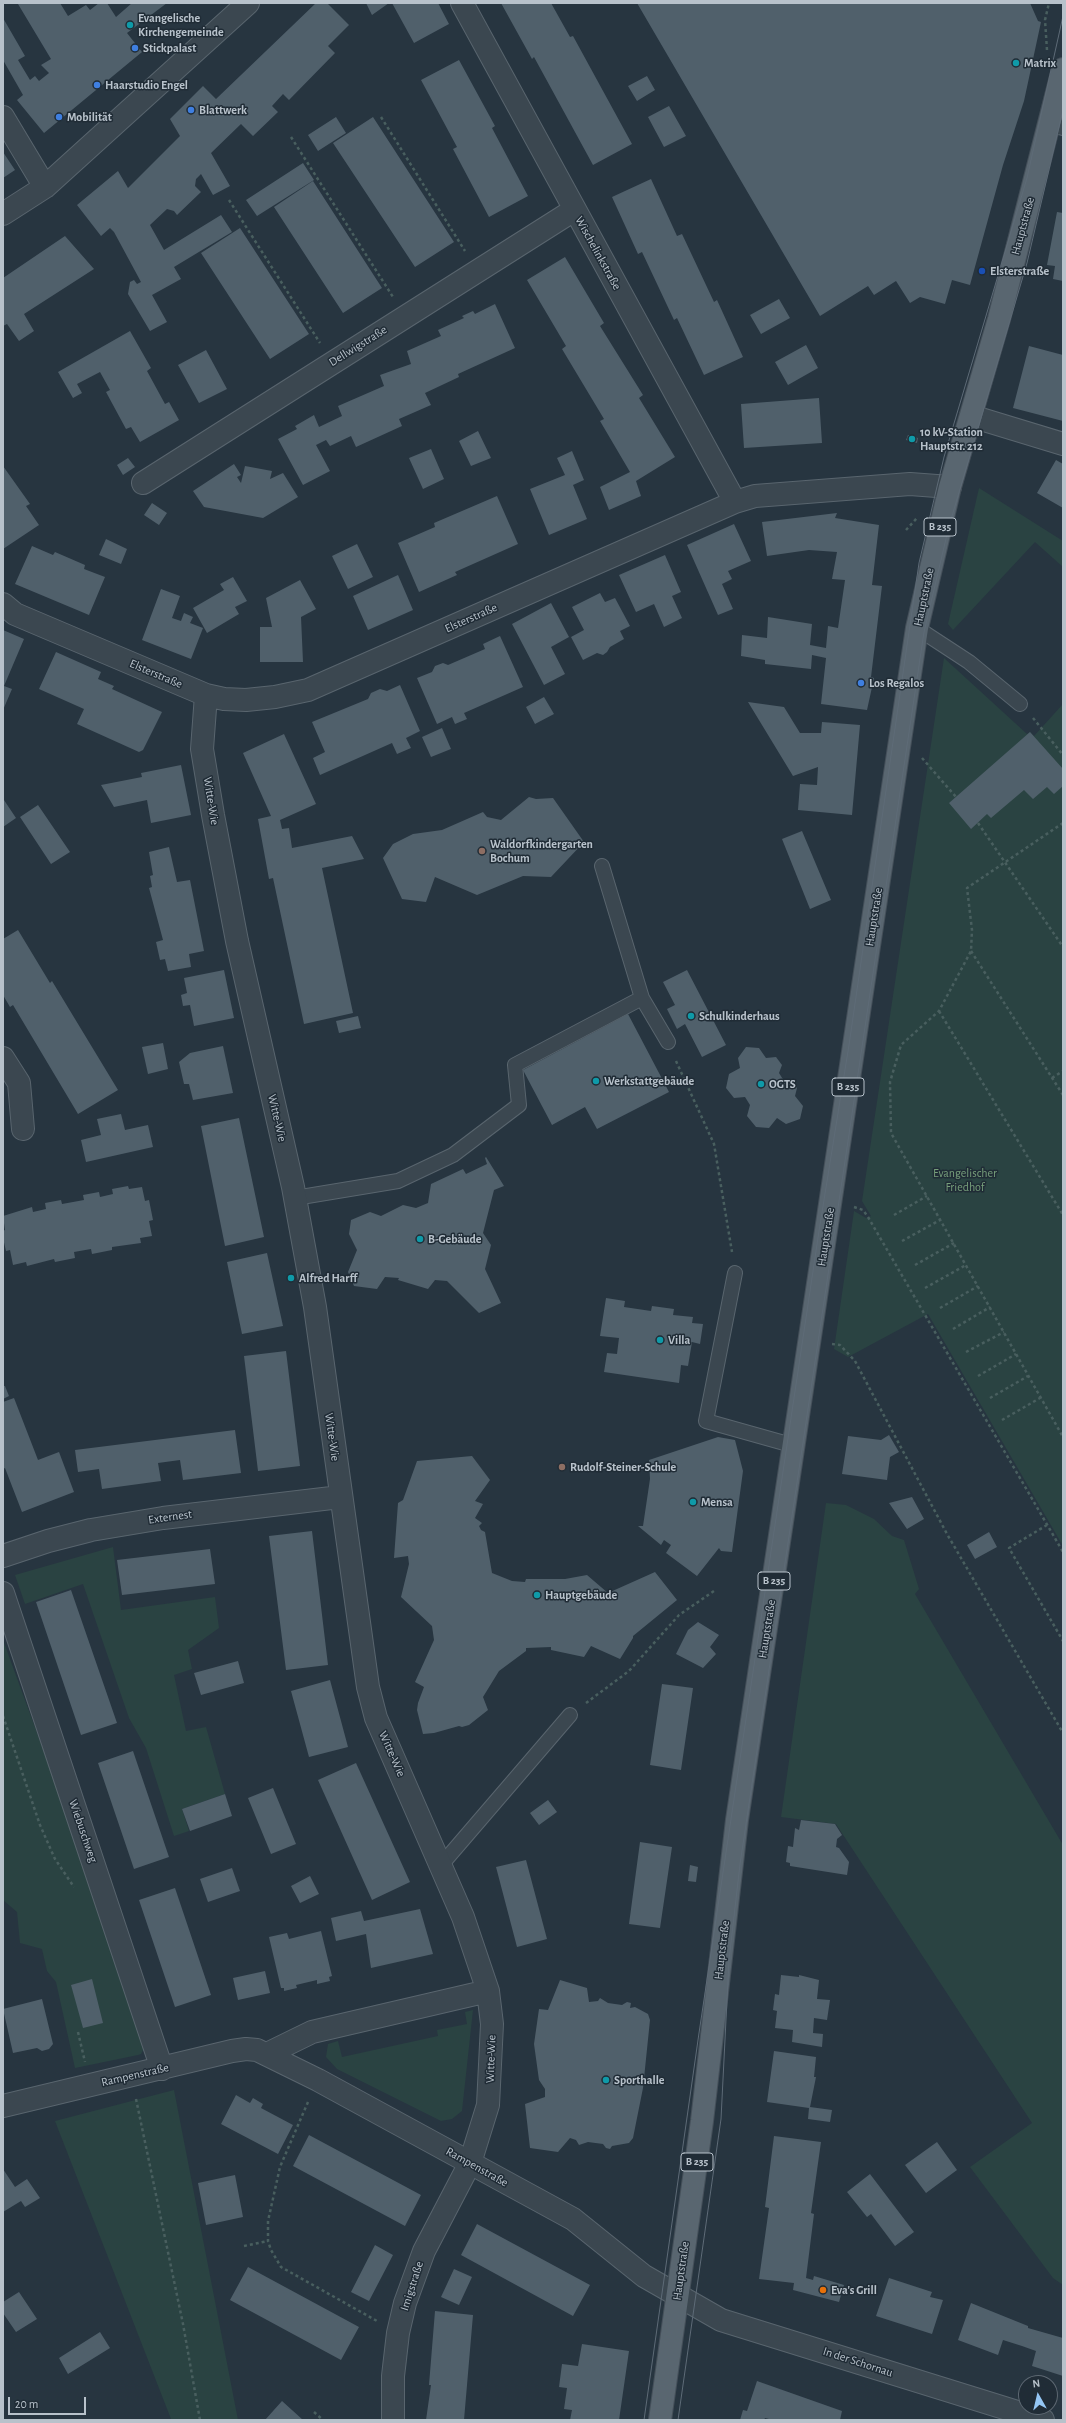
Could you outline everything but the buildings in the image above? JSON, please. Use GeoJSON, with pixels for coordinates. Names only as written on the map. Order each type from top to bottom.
{"type":"FeatureCollection","features":[{"type":"Feature","properties":{"kind":"main road","name":"Hauptstraße"},"geometry":{"type":"LineString","coordinates":[[660,2420],[702,2121],[737,1820],[795,1446],[917,628],[950,487],[1056,126],[1063,69]]}},
{"type":"Feature","properties":{"kind":"street"},"geometry":{"type":"LineString","coordinates":[[3,214],[45,187],[248,3]]}},
{"type":"Feature","properties":{"kind":"street","name":"Wischelinkstraße"},"geometry":{"type":"LineString","coordinates":[[462,3],[735,502]]}},
{"type":"Feature","properties":{"kind":"street"},"geometry":{"type":"LineString","coordinates":[[3,117],[45,187]]}},
{"type":"Feature","properties":{"kind":"street","name":"Dellwigstraße"},"geometry":{"type":"LineString","coordinates":[[142,483],[574,210]]}},
{"type":"Feature","properties":{"kind":"street"},"geometry":{"type":"LineString","coordinates":[[970,416],[1063,444]]}},
{"type":"Feature","properties":{"kind":"street","name":"Elsterstraße"},"geometry":{"type":"LineString","coordinates":[[3,604],[15,614],[206,695],[224,699],[246,700],[275,697],[308,690],[735,502],[755,496],[910,484],[950,487]]}},
{"type":"Feature","properties":{"kind":"street","name":"Witte-Wie"},"geometry":{"type":"LineString","coordinates":[[206,695],[202,749],[212,815],[237,941],[295,1198],[314,1307],[368,1687],[376,1718],[442,1864],[463,1917],[488,1991],[492,2024],[488,2105],[470,2163]]}},
{"type":"Feature","properties":{"kind":"street"},"geometry":{"type":"LineString","coordinates":[[3,1058],[19,1083],[23,1129]]}},
{"type":"Feature","properties":{"kind":"street","name":"Externest"},"geometry":{"type":"LineString","coordinates":[[3,1556],[48,1540],[91,1530],[163,1518],[340,1497]]}},
{"type":"Feature","properties":{"kind":"street","name":"Wiebuschweg"},"geometry":{"type":"LineString","coordinates":[[3,1593],[162,2069]]}},
{"type":"Feature","properties":{"kind":"street"},"geometry":{"type":"LineString","coordinates":[[267,2054],[312,2032],[488,1991]]}},
{"type":"Feature","properties":{"kind":"street","name":"Rampenstraße"},"geometry":{"type":"LineString","coordinates":[[3,2106],[246,2049],[257,2050],[318,2080],[573,2219],[644,2276],[678,2296]]}},
{"type":"Feature","properties":{"kind":"street","name":"Imigstraße"},"geometry":{"type":"LineString","coordinates":[[393,2420],[393,2376],[398,2333],[406,2303],[424,2251],[470,2163]]}},
{"type":"Feature","properties":{"kind":"street","name":"In der Schornau"},"geometry":{"type":"LineString","coordinates":[[678,2296],[721,2320],[1043,2420]]}},
{"type":"Feature","properties":{"kind":"lane"},"geometry":{"type":"LineString","coordinates":[[917,628],[969,662],[1020,704]]}},
{"type":"Feature","properties":{"kind":"lane"},"geometry":{"type":"LineString","coordinates":[[602,866],[642,998],[668,1042]]}},
{"type":"Feature","properties":{"kind":"lane"},"geometry":{"type":"LineString","coordinates":[[295,1198],[398,1181],[452,1155],[519,1105],[515,1065],[642,998]]}},
{"type":"Feature","properties":{"kind":"lane"},"geometry":{"type":"LineString","coordinates":[[735,1273],[706,1421],[795,1446]]}},
{"type":"Feature","properties":{"kind":"lane"},"geometry":{"type":"LineString","coordinates":[[442,1864],[570,1715]]}},
{"type":"Feature","properties":{"kind":"path"},"geometry":{"type":"LineString","coordinates":[[1046,20],[1049,3]]}},
{"type":"Feature","properties":{"kind":"path"},"geometry":{"type":"LineString","coordinates":[[381,117],[477,271]]}},
{"type":"Feature","properties":{"kind":"path"},"geometry":{"type":"LineString","coordinates":[[291,137],[405,316]]}},
{"type":"Feature","properties":{"kind":"path"},"geometry":{"type":"LineString","coordinates":[[229,200],[332,362]]}},
{"type":"Feature","properties":{"kind":"path"},"geometry":{"type":"LineString","coordinates":[[1020,704],[1063,755]]}},
{"type":"Feature","properties":{"kind":"path"},"geometry":{"type":"LineString","coordinates":[[918,754],[956,797]]}},
{"type":"Feature","properties":{"kind":"path"},"geometry":{"type":"LineString","coordinates":[[978,823],[1063,947]]}},
{"type":"Feature","properties":{"kind":"path"},"geometry":{"type":"LineString","coordinates":[[1063,823],[967,888],[972,930],[971,951],[939,1011],[901,1045],[890,1082],[891,1133],[1063,1437]]}},
{"type":"Feature","properties":{"kind":"path"},"geometry":{"type":"LineString","coordinates":[[971,951],[1063,1095]]}},
{"type":"Feature","properties":{"kind":"path"},"geometry":{"type":"LineString","coordinates":[[939,1011],[1063,1214]]}},
{"type":"Feature","properties":{"kind":"path"},"geometry":{"type":"LineString","coordinates":[[668,1042],[714,1144],[735,1273]]}},
{"type":"Feature","properties":{"kind":"path"},"geometry":{"type":"LineString","coordinates":[[1052,1078],[1063,1071]]}},
{"type":"Feature","properties":{"kind":"path"},"geometry":{"type":"LineString","coordinates":[[894,1215],[927,1196]]}},
{"type":"Feature","properties":{"kind":"path"},"geometry":{"type":"LineString","coordinates":[[849,1206],[863,1210],[868,1217],[1063,1552]]}},
{"type":"Feature","properties":{"kind":"path"},"geometry":{"type":"LineString","coordinates":[[902,1241],[940,1220]]}},
{"type":"Feature","properties":{"kind":"path"},"geometry":{"type":"LineString","coordinates":[[916,1265],[954,1243]]}},
{"type":"Feature","properties":{"kind":"path"},"geometry":{"type":"LineString","coordinates":[[925,1288],[966,1265]]}},
{"type":"Feature","properties":{"kind":"path"},"geometry":{"type":"LineString","coordinates":[[940,1308],[978,1286]]}},
{"type":"Feature","properties":{"kind":"path"},"geometry":{"type":"LineString","coordinates":[[953,1329],[990,1307]]}},
{"type":"Feature","properties":{"kind":"path"},"geometry":{"type":"LineString","coordinates":[[966,1352],[1004,1332]]}},
{"type":"Feature","properties":{"kind":"path"},"geometry":{"type":"LineString","coordinates":[[828,1344],[840,1345],[854,1361],[947,1534],[1063,1733]]}},
{"type":"Feature","properties":{"kind":"path"},"geometry":{"type":"LineString","coordinates":[[978,1376],[1016,1354]]}},
{"type":"Feature","properties":{"kind":"path"},"geometry":{"type":"LineString","coordinates":[[990,1398],[1028,1376]]}},
{"type":"Feature","properties":{"kind":"path"},"geometry":{"type":"LineString","coordinates":[[1002,1420],[1040,1398]]}},
{"type":"Feature","properties":{"kind":"path"},"geometry":{"type":"LineString","coordinates":[[1047,1525],[1009,1548],[1063,1641]]}},
{"type":"Feature","properties":{"kind":"path"},"geometry":{"type":"LineString","coordinates":[[570,1715],[629,1671],[679,1615],[714,1591]]}},
{"type":"Feature","properties":{"kind":"path"},"geometry":{"type":"LineString","coordinates":[[78,2032],[91,2086]]}},
{"type":"Feature","properties":{"kind":"path"},"geometry":{"type":"LineString","coordinates":[[318,2080],[280,2167],[268,2221],[268,2241],[281,2267],[398,2333]]}},
{"type":"Feature","properties":{"kind":"path"},"geometry":{"type":"LineString","coordinates":[[244,2246],[268,2241]]}},
{"type":"Feature","properties":{"kind":"path"},"geometry":{"type":"LineString","coordinates":[[314,2412],[323,2420]]}},
{"type":"Feature","properties":{"kind":"green space"},"geometry":{"type":"Polygon","coordinates":[[[979,488],[1063,541],[1063,567],[1035,542],[953,630],[948,624],[979,488]]]}},
{"type":"Feature","properties":{"kind":"green space","name":"Evangelischer Friedhof"},"geometry":{"type":"Polygon","coordinates":[[[944,658],[1027,734],[1030,732],[1034,736],[1063,704],[1063,1546],[928,1314],[848,1357],[834,1349],[854,1211],[866,1218],[871,1216],[862,1201],[944,658]]]}},
{"type":"Feature","properties":{"kind":"green space"},"geometry":{"type":"Polygon","coordinates":[[[826,1503],[846,1505],[874,1519],[892,1536],[904,1540],[919,1589],[915,1594],[1063,1845],[1063,2285],[1053,2278],[970,2167],[1032,2123],[836,1824],[781,1817],[826,1503]]]}},
{"type":"Feature","properties":{"kind":"green space"},"geometry":{"type":"Polygon","coordinates":[[[113,1547],[121,1610],[215,1597],[219,1628],[188,1650],[192,1669],[174,1675],[186,1731],[206,1727],[225,1794],[182,1809],[189,1831],[174,1836],[146,1748],[129,1718],[83,1584],[25,1604],[15,1575],[113,1547]]]}},
{"type":"Feature","properties":{"kind":"green space"},"geometry":{"type":"Polygon","coordinates":[[[3,1640],[47,1760],[144,2048],[141,2054],[138,2055],[75,2068],[56,1982],[47,1971],[42,1949],[20,1943],[17,1912],[3,1900],[3,1640]]]}},
{"type":"Feature","properties":{"kind":"green space"},"geometry":{"type":"Polygon","coordinates":[[[473,2010],[462,2111],[452,2119],[441,2121],[337,2069],[326,2057],[328,2044],[338,2041],[342,2057],[438,2036],[437,2030],[467,2024],[465,2012],[473,2010]]]}},
{"type":"Feature","properties":{"kind":"green space"},"geometry":{"type":"Polygon","coordinates":[[[174,2090],[238,2420],[169,2420],[171,2419],[55,2121],[174,2090]]]}},
{"type":"Feature","properties":{"kind":"tram line"},"geometry":{"type":"LineString","coordinates":[[644,2420],[699,2033],[819,1231],[849,1045],[919,563],[944,457],[1027,178],[1063,16]]}},
{"type":"Feature","properties":{"kind":"tram line"},"geometry":{"type":"LineString","coordinates":[[678,2420],[721,2119],[729,1960],[740,1864],[924,632],[949,526],[1027,263],[1063,110]]}},
{"type":"Feature","properties":{"kind":"place","name":"Evangelische Kirchengemeinde"},"geometry":{"type":"Point","coordinates":[130,25]}},
{"type":"Feature","properties":{"kind":"place","name":"Stickpalast"},"geometry":{"type":"Point","coordinates":[135,48]}},
{"type":"Feature","properties":{"kind":"place","name":"Matrix"},"geometry":{"type":"Point","coordinates":[1016,63]}},
{"type":"Feature","properties":{"kind":"place","name":"Haarstudio Engel"},"geometry":{"type":"Point","coordinates":[97,85]}},
{"type":"Feature","properties":{"kind":"place","name":"Blattwerk"},"geometry":{"type":"Point","coordinates":[191,110]}},
{"type":"Feature","properties":{"kind":"place","name":"Mobilität"},"geometry":{"type":"Point","coordinates":[59,117]}},
{"type":"Feature","properties":{"kind":"place","name":"Elsterstraße"},"geometry":{"type":"Point","coordinates":[982,271]}},
{"type":"Feature","properties":{"kind":"place","name":"10 kV-Station Hauptstr. 212"},"geometry":{"type":"Point","coordinates":[912,439]}},
{"type":"Feature","properties":{"kind":"place","name":"Los Regalos"},"geometry":{"type":"Point","coordinates":[861,683]}},
{"type":"Feature","properties":{"kind":"place","name":"Waldorfkindergarten Bochum"},"geometry":{"type":"Point","coordinates":[482,851]}},
{"type":"Feature","properties":{"kind":"place","name":"Schulkinderhaus"},"geometry":{"type":"Point","coordinates":[691,1016]}},
{"type":"Feature","properties":{"kind":"place","name":"Werkstattgebäude"},"geometry":{"type":"Point","coordinates":[596,1081]}},
{"type":"Feature","properties":{"kind":"place","name":"OGTS"},"geometry":{"type":"Point","coordinates":[761,1084]}},
{"type":"Feature","properties":{"kind":"place","name":"B-Gebäude"},"geometry":{"type":"Point","coordinates":[420,1239]}},
{"type":"Feature","properties":{"kind":"place","name":"Alfred Harff"},"geometry":{"type":"Point","coordinates":[291,1278]}},
{"type":"Feature","properties":{"kind":"place","name":"Villa"},"geometry":{"type":"Point","coordinates":[660,1340]}},
{"type":"Feature","properties":{"kind":"place","name":"Rudolf-Steiner-Schule"},"geometry":{"type":"Point","coordinates":[562,1467]}},
{"type":"Feature","properties":{"kind":"place","name":"Mensa"},"geometry":{"type":"Point","coordinates":[693,1502]}},
{"type":"Feature","properties":{"kind":"place","name":"Hauptgebäude"},"geometry":{"type":"Point","coordinates":[537,1595]}},
{"type":"Feature","properties":{"kind":"place","name":"Sporthalle"},"geometry":{"type":"Point","coordinates":[606,2080]}},
{"type":"Feature","properties":{"kind":"place","name":"Eva's Grill"},"geometry":{"type":"Point","coordinates":[823,2290]}}]}
